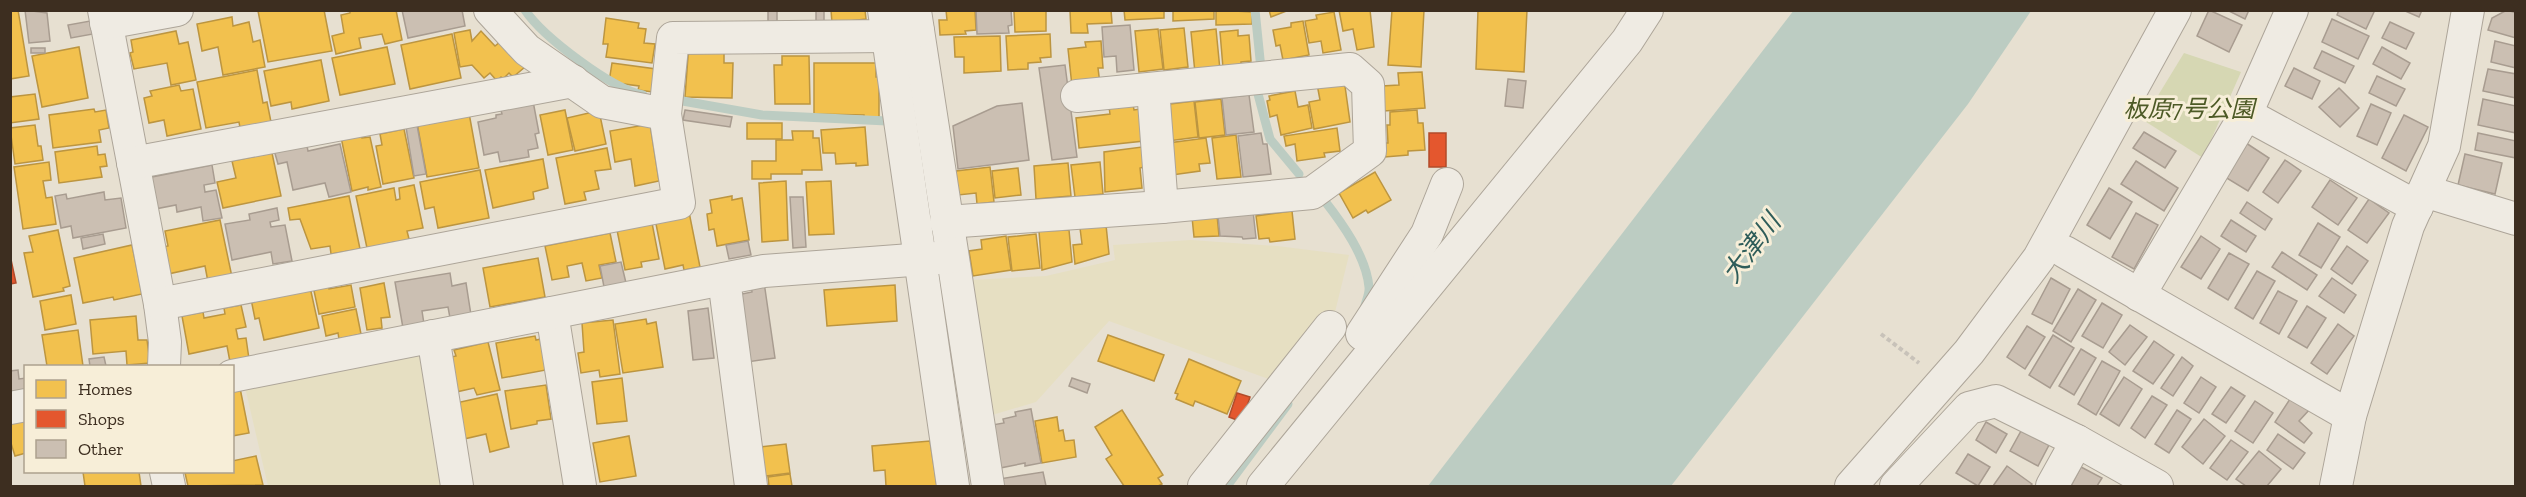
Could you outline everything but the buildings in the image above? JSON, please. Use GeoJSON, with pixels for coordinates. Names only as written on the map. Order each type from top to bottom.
{"type":"FeatureCollection","features":[{"type":"Feature","properties":{"kind":"street"},"geometry":{"type":"LineString","coordinates":[[164,365],[165,342],[160,304],[105,17],[177,10]]}},
{"type":"Feature","properties":{"kind":"street"},"geometry":{"type":"LineString","coordinates":[[490,10],[527,50],[602,102],[665,114]]}},
{"type":"Feature","properties":{"kind":"street"},"geometry":{"type":"LineString","coordinates":[[1263,486],[1627,41],[1647,10]]}},
{"type":"Feature","properties":{"kind":"street"},"geometry":{"type":"LineString","coordinates":[[1851,486],[1969,352],[2039,258],[2175,10]]}},
{"type":"Feature","properties":{"kind":"street"},"geometry":{"type":"LineString","coordinates":[[2139,295],[2246,114],[2292,10]]}},
{"type":"Feature","properties":{"kind":"street"},"geometry":{"type":"LineString","coordinates":[[2336,486],[2350,416],[2408,226],[2444,146],[2468,10]]}},
{"type":"Feature","properties":{"kind":"street"},"geometry":{"type":"LineString","coordinates":[[160,304],[679,203],[665,114],[674,38],[917,21],[951,257],[988,486]]}},
{"type":"Feature","properties":{"kind":"street"},"geometry":{"type":"LineString","coordinates":[[886,23],[953,486]]}},
{"type":"Feature","properties":{"kind":"street"},"geometry":{"type":"LineString","coordinates":[[946,222],[1162,207],[1312,193],[1370,151],[1368,85],[1350,69],[1077,96]]}},
{"type":"Feature","properties":{"kind":"street"},"geometry":{"type":"LineString","coordinates":[[133,163],[573,81]]}},
{"type":"Feature","properties":{"kind":"street"},"geometry":{"type":"LineString","coordinates":[[1153,89],[1162,207]]}},
{"type":"Feature","properties":{"kind":"street"},"geometry":{"type":"LineString","coordinates":[[2246,114],[2420,199],[2516,219]]}},
{"type":"Feature","properties":{"kind":"street"},"geometry":{"type":"LineString","coordinates":[[1329,405],[1341,363],[1381,308],[1427,234],[1447,184]]}},
{"type":"Feature","properties":{"kind":"street"},"geometry":{"type":"LineString","coordinates":[[2065,252],[2350,416]]}},
{"type":"Feature","properties":{"kind":"street"},"geometry":{"type":"LineString","coordinates":[[234,376],[764,271],[951,257]]}},
{"type":"Feature","properties":{"kind":"street"},"geometry":{"type":"LineString","coordinates":[[724,279],[751,486]]}},
{"type":"Feature","properties":{"kind":"street"},"geometry":{"type":"LineString","coordinates":[[552,313],[580,486]]}},
{"type":"Feature","properties":{"kind":"street"},"geometry":{"type":"LineString","coordinates":[[1204,486],[1330,327]]}},
{"type":"Feature","properties":{"kind":"street"},"geometry":{"type":"LineString","coordinates":[[433,336],[457,486]]}},
{"type":"Feature","properties":{"kind":"street"},"geometry":{"type":"LineString","coordinates":[[1896,486],[1969,408],[1996,401],[2077,441],[2157,486]]}},
{"type":"Feature","properties":{"kind":"street"},"geometry":{"type":"LineString","coordinates":[[2052,486],[2077,441]]}},
{"type":"Feature","properties":{"kind":"path"},"geometry":{"type":"LineString","coordinates":[[1881,333],[1942,382]]}},
{"type":"Feature","properties":{"kind":"shaded area"},"geometry":{"type":"Polygon","coordinates":[[[1191,240],[1277,246],[1349,255],[1335,312],[1274,381],[1109,321],[1036,402],[992,415],[972,280],[1046,276],[1115,260],[1113,245],[1191,240]]]}},
{"type":"Feature","properties":{"kind":"shaded area"},"geometry":{"type":"Polygon","coordinates":[[[419,353],[440,486],[268,486],[244,383],[419,353]]]}},
{"type":"Feature","properties":{"kind":"green space","name":"板原7号公園"},"geometry":{"type":"Polygon","coordinates":[[[2184,53],[2241,72],[2203,158],[2143,120],[2184,53]]]}},
{"type":"Feature","properties":{"kind":"water","name":"大津川"},"geometry":{"type":"Polygon","coordinates":[[[1794,10],[2031,11],[1968,104],[1671,486],[1428,486],[1794,10]]]}},
{"type":"Feature","properties":{"kind":"waterway"},"geometry":{"type":"LineString","coordinates":[[525,10],[547,34],[597,73],[630,91],[643,95]]}},
{"type":"Feature","properties":{"kind":"waterway"},"geometry":{"type":"LineString","coordinates":[[1255,10],[1261,69]]}},
{"type":"Feature","properties":{"kind":"waterway"},"geometry":{"type":"LineString","coordinates":[[1258,94],[1270,139],[1299,174]]}},
{"type":"Feature","properties":{"kind":"waterway"},"geometry":{"type":"LineString","coordinates":[[677,100],[762,115],[887,121]]}},
{"type":"Feature","properties":{"kind":"waterway"},"geometry":{"type":"LineString","coordinates":[[1324,200],[1345,229],[1363,264],[1369,290],[1364,310]]}},
{"type":"Feature","properties":{"kind":"waterway"},"geometry":{"type":"LineString","coordinates":[[1227,486],[1288,404]]}}]}
